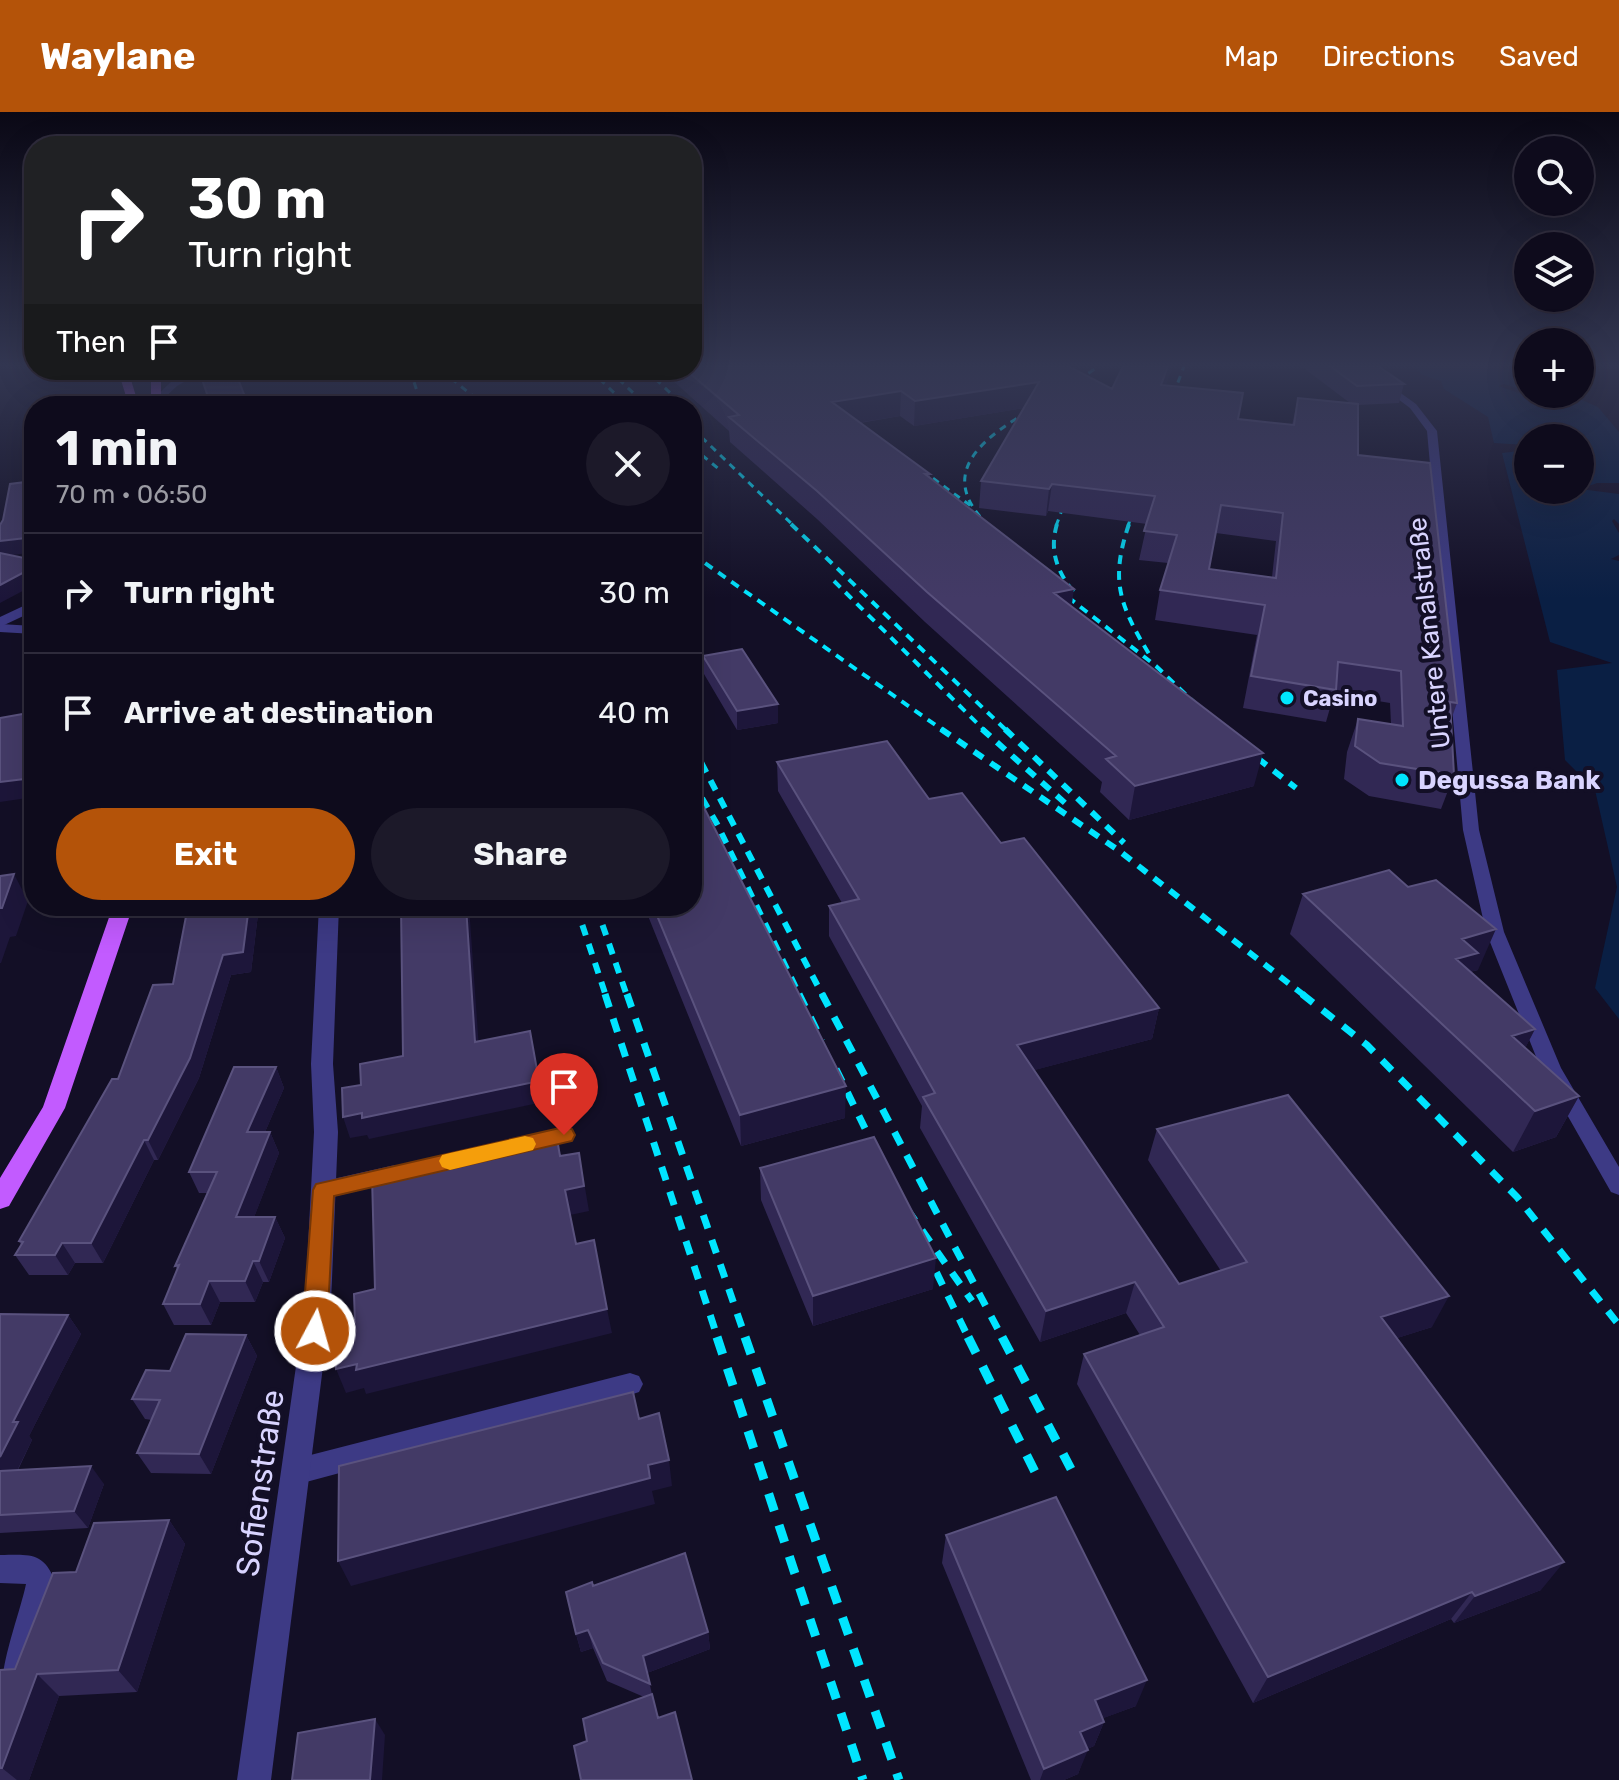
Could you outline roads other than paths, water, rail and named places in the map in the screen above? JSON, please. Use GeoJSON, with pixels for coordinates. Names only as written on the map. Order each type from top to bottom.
{"type":"FeatureCollection","features":[{"type":"Feature","properties":{"kind":"main road"},"geometry":{"type":"LineString","coordinates":[[0,1199],[54,1108],[120,916]]}},
{"type":"Feature","properties":{"kind":"street"},"geometry":{"type":"LineString","coordinates":[[0,626],[24,611]]}},
{"type":"Feature","properties":{"kind":"street","name":"Sofienstraße"},"geometry":{"type":"LineString","coordinates":[[254,1780],[318,1303],[326,1132],[322,1064],[329,916]]}},
{"type":"Feature","properties":{"kind":"lane","name":"Untere Kanalstraße"},"geometry":{"type":"LineString","coordinates":[[1433,444],[1471,830],[1495,932],[1551,1069],[1619,1186]]}},
{"type":"Feature","properties":{"kind":"lane"},"geometry":{"type":"LineString","coordinates":[[0,626],[24,629]]}},
{"type":"Feature","properties":{"kind":"lane"},"geometry":{"type":"LineString","coordinates":[[324,1190],[564,1135]]}},
{"type":"Feature","properties":{"kind":"lane"},"geometry":{"type":"LineString","coordinates":[[295,1472],[630,1384]]}},
{"type":"Feature","properties":{"kind":"lane"},"geometry":{"type":"LineString","coordinates":[[0,1569],[32,1569],[41,1581],[36,1607],[13,1675]]}},
{"type":"Feature","properties":{"kind":"water"},"geometry":{"type":"Polygon","coordinates":[[[1594,444],[1619,444],[1619,483],[1594,484],[1594,444]]]}},
{"type":"Feature","properties":{"kind":"water"},"geometry":{"type":"Polygon","coordinates":[[[1514,452],[1514,500],[1502,453],[1514,452]]]}},
{"type":"Feature","properties":{"kind":"water"},"geometry":{"type":"Polygon","coordinates":[[[1594,491],[1619,494],[1619,524],[1614,519],[1612,521],[1619,533],[1619,555],[1611,559],[1619,561],[1619,1019],[1595,988],[1617,887],[1595,790],[1565,760],[1557,670],[1612,663],[1550,642],[1515,504],[1594,504],[1594,491]]]}},
{"type":"Feature","properties":{"kind":"railway"},"geometry":{"type":"LineString","coordinates":[[708,444],[794,526]]}},
{"type":"Feature","properties":{"kind":"railway"},"geometry":{"type":"LineString","coordinates":[[983,444],[966,471],[965,488],[972,506],[989,526]]}},
{"type":"Feature","properties":{"kind":"railway"},"geometry":{"type":"LineString","coordinates":[[702,455],[720,470]]}},
{"type":"Feature","properties":{"kind":"railway"},"geometry":{"type":"LineString","coordinates":[[912,463],[971,506]]}},
{"type":"Feature","properties":{"kind":"railway"},"geometry":{"type":"LineString","coordinates":[[1056,526],[1069,491]]}},
{"type":"Feature","properties":{"kind":"railway"},"geometry":{"type":"LineString","coordinates":[[1128,526],[1136,502]]}},
{"type":"Feature","properties":{"kind":"railway"},"geometry":{"type":"LineString","coordinates":[[791,524],[1007,731]]}},
{"type":"Feature","properties":{"kind":"railway"},"geometry":{"type":"LineString","coordinates":[[986,524],[996,533]]}},
{"type":"Feature","properties":{"kind":"railway"},"geometry":{"type":"LineString","coordinates":[[1057,524],[1054,552],[1063,577],[1074,593]]}},
{"type":"Feature","properties":{"kind":"railway"},"geometry":{"type":"LineString","coordinates":[[1129,524],[1120,561],[1121,591],[1124,606],[1149,654]]}},
{"type":"Feature","properties":{"kind":"railway"},"geometry":{"type":"LineString","coordinates":[[702,561],[944,731]]}},
{"type":"Feature","properties":{"kind":"railway"},"geometry":{"type":"LineString","coordinates":[[834,581],[985,731]]}},
{"type":"Feature","properties":{"kind":"railway"},"geometry":{"type":"LineString","coordinates":[[1055,587],[1156,666],[1202,710]]}},
{"type":"Feature","properties":{"kind":"railway"},"geometry":{"type":"LineString","coordinates":[[941,729],[1118,850],[1305,996]]}},
{"type":"Feature","properties":{"kind":"railway"},"geometry":{"type":"LineString","coordinates":[[982,729],[1065,803]]}},
{"type":"Feature","properties":{"kind":"railway"},"geometry":{"type":"LineString","coordinates":[[1005,729],[1124,843]]}},
{"type":"Feature","properties":{"kind":"railway"},"geometry":{"type":"LineString","coordinates":[[1242,746],[1296,788]]}},
{"type":"Feature","properties":{"kind":"railway"},"geometry":{"type":"LineString","coordinates":[[702,764],[823,996]]}},
{"type":"Feature","properties":{"kind":"railway"},"geometry":{"type":"LineString","coordinates":[[702,798],[800,996]]}},
{"type":"Feature","properties":{"kind":"railway"},"geometry":{"type":"LineString","coordinates":[[579,916],[606,996]]}},
{"type":"Feature","properties":{"kind":"railway"},"geometry":{"type":"LineString","coordinates":[[599,916],[627,996]]}},
{"type":"Feature","properties":{"kind":"railway"},"geometry":{"type":"LineString","coordinates":[[605,994],[718,1339]]}},
{"type":"Feature","properties":{"kind":"railway"},"geometry":{"type":"LineString","coordinates":[[627,994],[746,1339]]}},
{"type":"Feature","properties":{"kind":"railway"},"geometry":{"type":"LineString","coordinates":[[799,994],[822,1041]]}},
{"type":"Feature","properties":{"kind":"railway"},"geometry":{"type":"LineString","coordinates":[[822,994],[1003,1339]]}},
{"type":"Feature","properties":{"kind":"railway"},"geometry":{"type":"LineString","coordinates":[[1302,994],[1367,1045],[1517,1197],[1619,1325]]}},
{"type":"Feature","properties":{"kind":"railway"},"geometry":{"type":"LineString","coordinates":[[836,1069],[880,1159]]}},
{"type":"Feature","properties":{"kind":"railway"},"geometry":{"type":"LineString","coordinates":[[907,1209],[972,1301]]}},
{"type":"Feature","properties":{"kind":"railway"},"geometry":{"type":"LineString","coordinates":[[925,1249],[969,1339]]}},
{"type":"Feature","properties":{"kind":"railway"},"geometry":{"type":"LineString","coordinates":[[717,1337],[863,1780]]}},
{"type":"Feature","properties":{"kind":"railway"},"geometry":{"type":"LineString","coordinates":[[745,1337],[899,1780]]}},
{"type":"Feature","properties":{"kind":"railway"},"geometry":{"type":"LineString","coordinates":[[968,1337],[1038,1478]]}},
{"type":"Feature","properties":{"kind":"railway"},"geometry":{"type":"LineString","coordinates":[[1002,1337],[1071,1469]]}},
{"type":"Feature","properties":{"kind":"place","name":"Casino"},"geometry":{"type":"Point","coordinates":[1287,698]}},
{"type":"Feature","properties":{"kind":"place","name":"Degussa Bank"},"geometry":{"type":"Point","coordinates":[1402,780]}}]}
